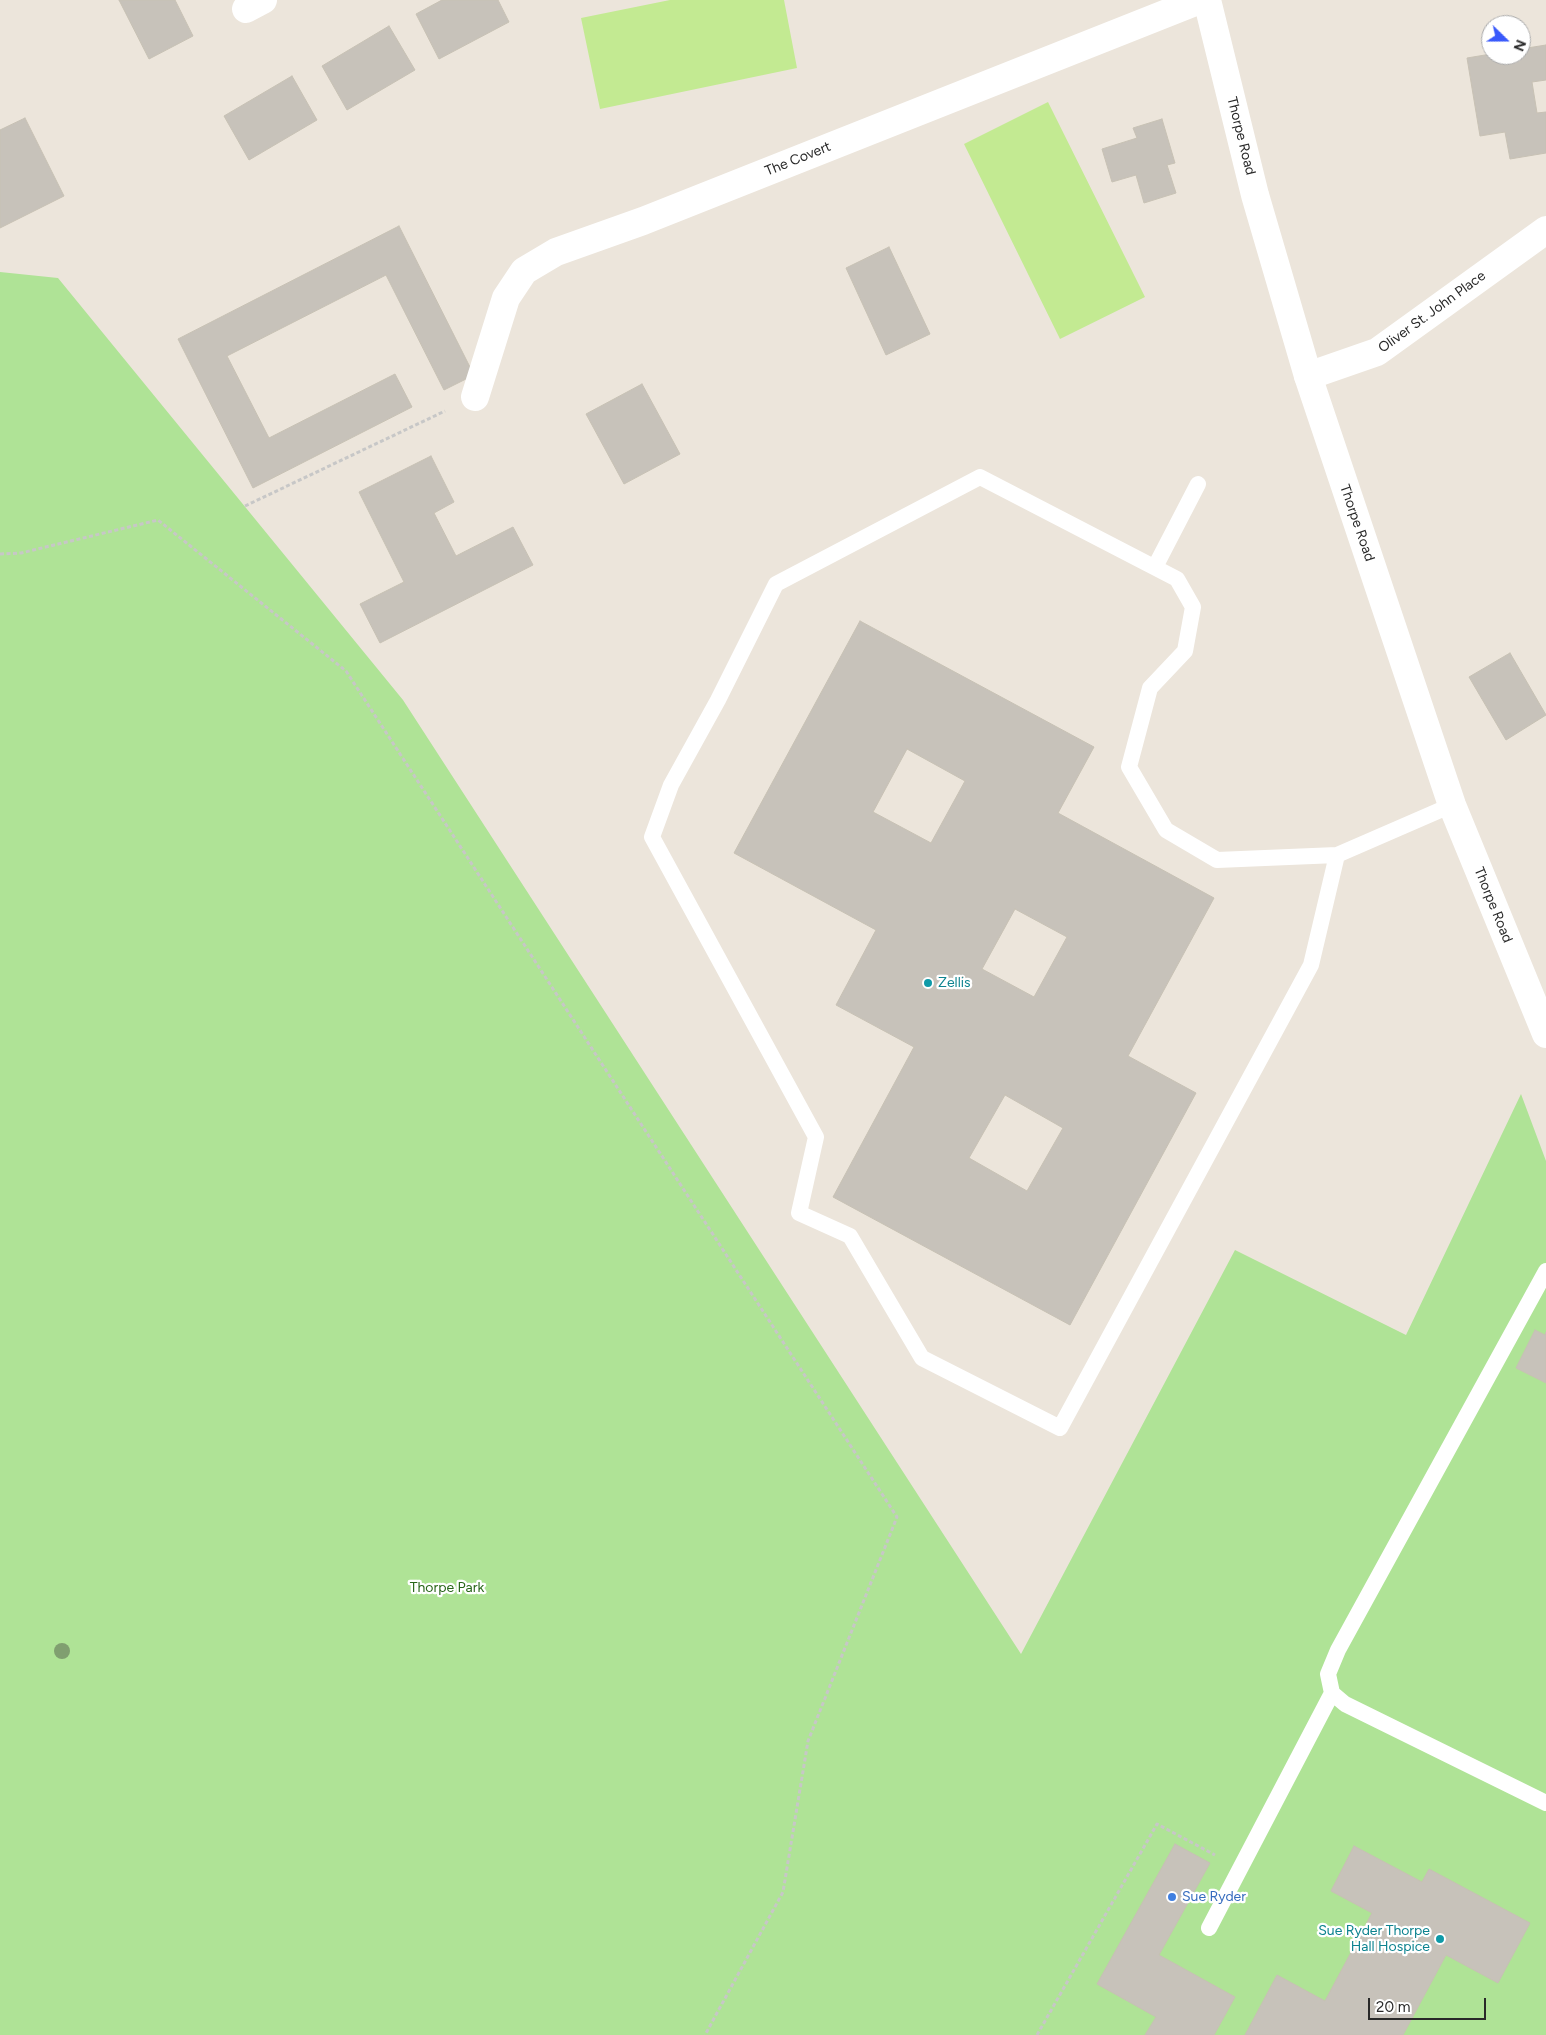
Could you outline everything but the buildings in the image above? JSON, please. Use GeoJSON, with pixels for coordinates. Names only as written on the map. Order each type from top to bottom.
{"type":"FeatureCollection","features":[{"type":"Feature","properties":{"kind":"street","name":"The Covert"},"geometry":{"type":"LineString","coordinates":[[475,397],[506,298],[524,271],[556,252],[643,221],[1200,0]]}},
{"type":"Feature","properties":{"kind":"street","name":"Thorpe Road"},"geometry":{"type":"LineString","coordinates":[[1207,0],[1255,195],[1308,376],[1452,805],[1546,1034]]}},
{"type":"Feature","properties":{"kind":"street","name":"Oliver St. John Place"},"geometry":{"type":"LineString","coordinates":[[1308,376],[1377,352],[1546,230]]}},
{"type":"Feature","properties":{"kind":"lane"},"geometry":{"type":"LineString","coordinates":[[1337,855],[1310,964],[1060,1428],[922,1358],[850,1236],[799,1213],[816,1137],[652,837],[672,785],[718,700],[776,584],[980,477],[1177,579],[1193,607],[1185,651],[1150,688],[1129,767],[1166,830],[1217,860],[1337,855],[1452,805]]}},
{"type":"Feature","properties":{"kind":"lane"},"geometry":{"type":"LineString","coordinates":[[1155,567],[1198,484]]}},
{"type":"Feature","properties":{"kind":"lane"},"geometry":{"type":"LineString","coordinates":[[1546,1271],[1338,1650],[1328,1674],[1332,1693],[1345,1704],[1546,1803]]}},
{"type":"Feature","properties":{"kind":"lane"},"geometry":{"type":"LineString","coordinates":[[1209,1928],[1332,1693]]}},
{"type":"Feature","properties":{"kind":"path"},"geometry":{"type":"LineString","coordinates":[[244,506],[475,397]]}},
{"type":"Feature","properties":{"kind":"path"},"geometry":{"type":"LineString","coordinates":[[0,554],[21,553],[158,520],[346,671],[898,1517],[808,1741],[783,1892],[705,2035]]}},
{"type":"Feature","properties":{"kind":"path"},"geometry":{"type":"LineString","coordinates":[[1037,2035],[1157,1824],[1240,1868]]}},
{"type":"Feature","properties":{"kind":"green space"},"geometry":{"type":"Polygon","coordinates":[[[670,0],[784,0],[797,68],[600,109],[581,18],[670,0]]]}},
{"type":"Feature","properties":{"kind":"green space"},"geometry":{"type":"Polygon","coordinates":[[[1048,102],[1145,297],[1060,339],[964,144],[1048,102]]]}},
{"type":"Feature","properties":{"kind":"green space","name":"Thorpe Park"},"geometry":{"type":"Polygon","coordinates":[[[0,272],[58,278],[403,700],[1021,1654],[1235,1250],[1406,1335],[1521,1094],[1546,1161],[1546,2035],[0,2035],[0,272]]]}},
{"type":"Feature","properties":{"kind":"place","name":"Zellis"},"geometry":{"type":"Point","coordinates":[928,983]}},
{"type":"Feature","properties":{"kind":"place","name":"Sue Ryder"},"geometry":{"type":"Point","coordinates":[1172,1897]}},
{"type":"Feature","properties":{"kind":"place","name":"Sue Ryder Thorpe Hall Hospice"},"geometry":{"type":"Point","coordinates":[1440,1939]}}]}
